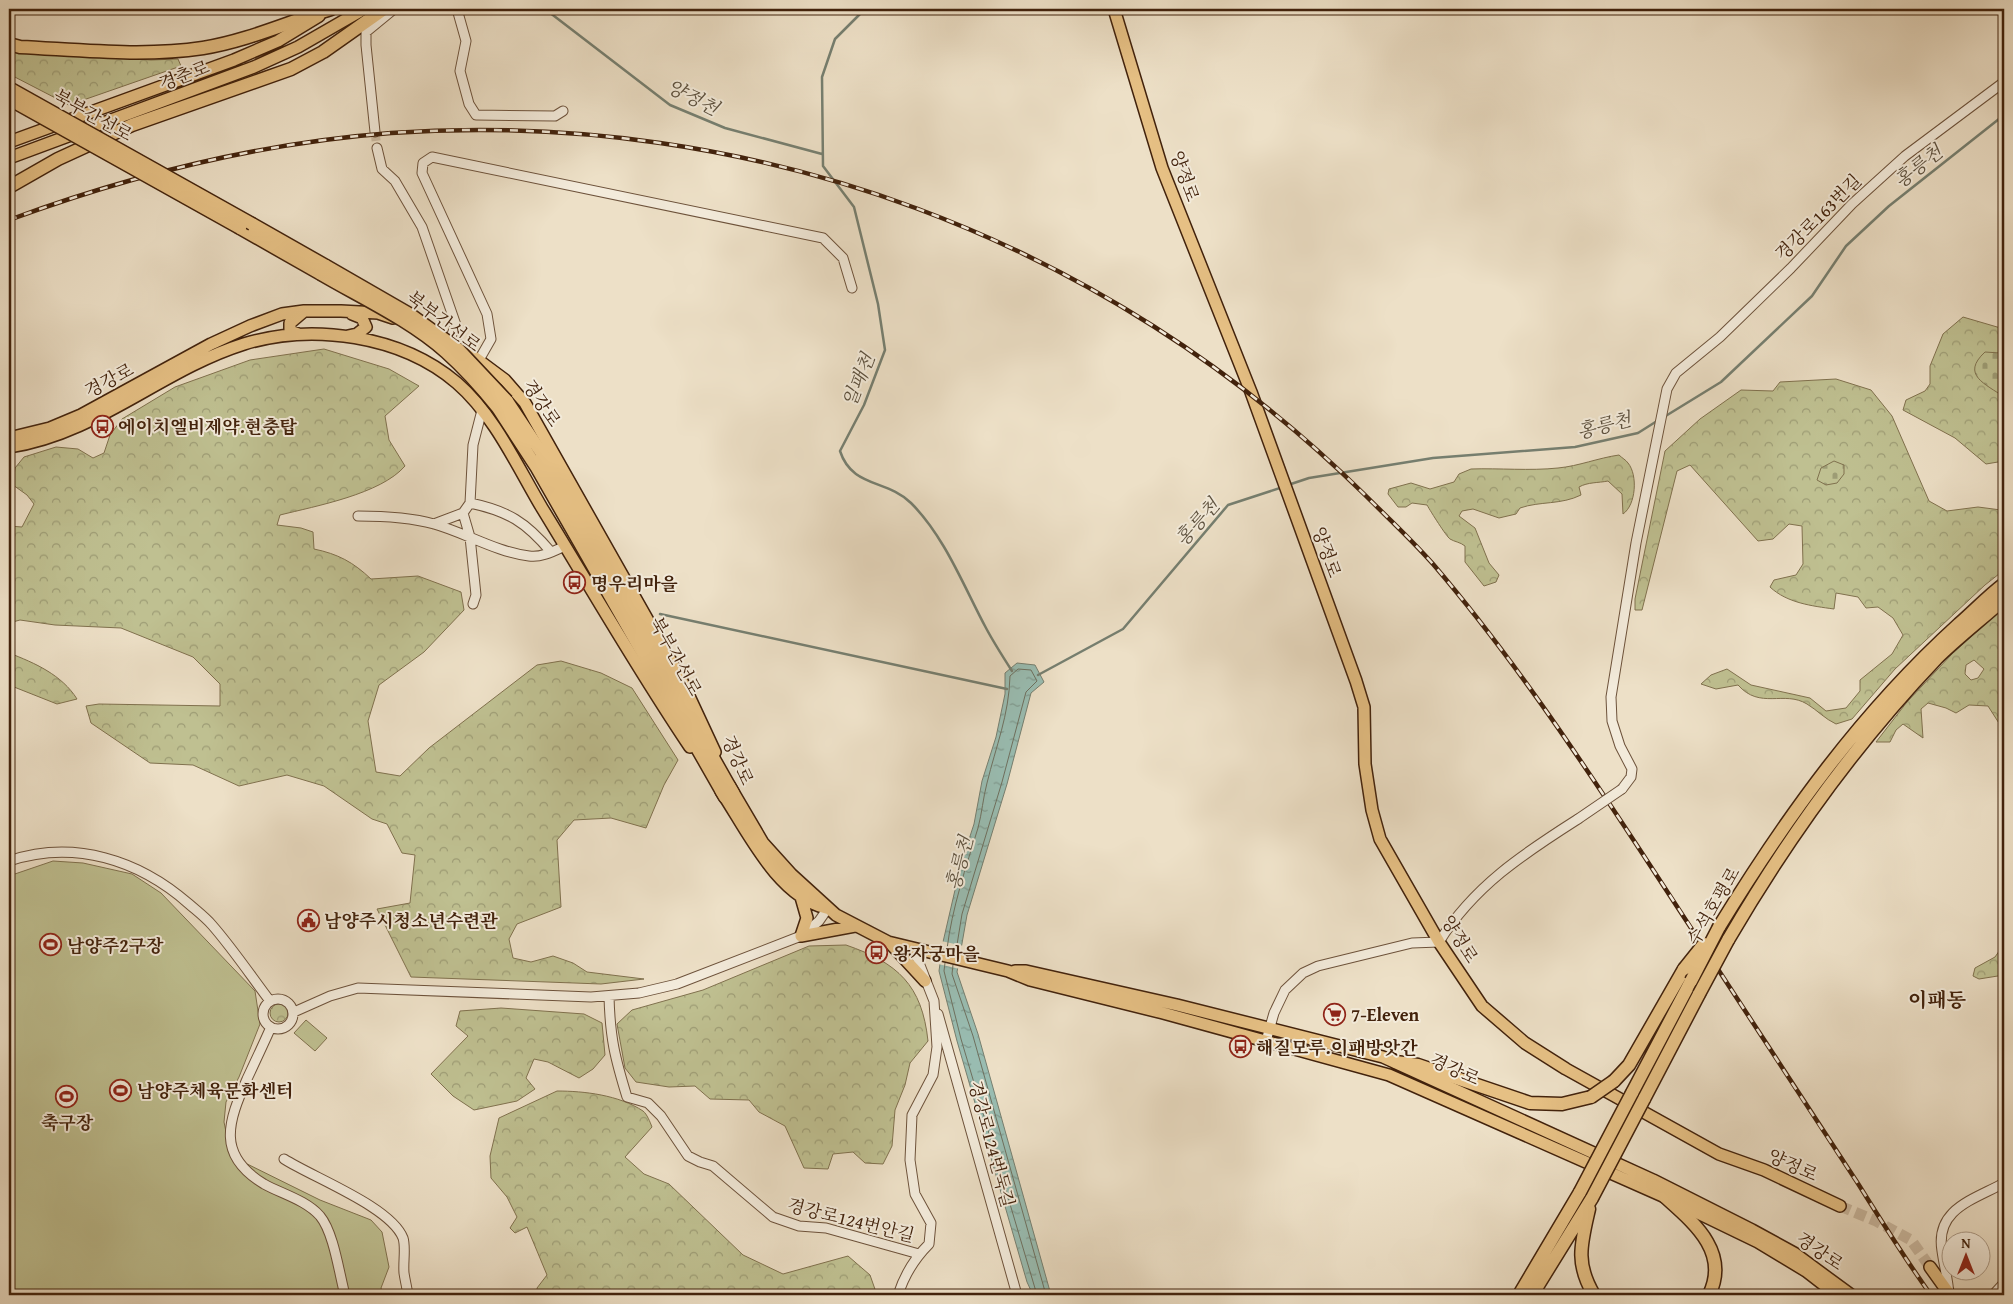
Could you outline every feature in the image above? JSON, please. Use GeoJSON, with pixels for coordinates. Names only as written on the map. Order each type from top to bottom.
{"type":"FeatureCollection","features":[{"type":"Feature","properties":{"kind":"highway"},"geometry":{"type":"LineString","coordinates":[[9,44],[20,47],[152,53],[204,48],[254,36],[331,9]]}},
{"type":"Feature","properties":{"kind":"highway"},"geometry":{"type":"LineString","coordinates":[[9,187],[58,158],[132,125],[291,69],[323,52],[384,9]]}},
{"type":"Feature","properties":{"kind":"highway","name":"북부간선로"},"geometry":{"type":"LineString","coordinates":[[9,88],[246,226],[324,270],[411,315],[458,349],[541,452],[729,795]]}},
{"type":"Feature","properties":{"kind":"highway","name":"북부간선로"},"geometry":{"type":"LineString","coordinates":[[9,99],[246,226]]}},
{"type":"Feature","properties":{"kind":"highway","name":"수석호평로"},"geometry":{"type":"LineString","coordinates":[[1532,1295],[1586,1195],[1632,1093],[1719,927],[1785,824],[1842,748],[1893,689],[1942,640],[2004,584]]}},
{"type":"Feature","properties":{"kind":"highway","name":"수석호평로"},"geometry":{"type":"LineString","coordinates":[[1519,1295],[1586,1195],[1644,1099],[1746,910],[1823,793],[1872,731],[1937,658],[2004,599]]}},
{"type":"Feature","properties":{"kind":"highway"},"geometry":{"type":"LineString","coordinates":[[1396,1062],[1418,1064],[1530,1103],[1562,1104],[1591,1096],[1614,1081],[1629,1065],[1684,969],[1719,927]]}},
{"type":"Feature","properties":{"kind":"highway"},"geometry":{"type":"LineString","coordinates":[[1586,1195],[1580,1248],[1582,1270],[1594,1295]]}},
{"type":"Feature","properties":{"kind":"highway"},"geometry":{"type":"LineString","coordinates":[[1665,1197],[1692,1221],[1706,1237],[1715,1268],[1709,1295]]}},
{"type":"Feature","properties":{"kind":"main road","name":"경춘로"},"geometry":{"type":"LineString","coordinates":[[9,142],[234,60],[278,41],[331,9]]}},
{"type":"Feature","properties":{"kind":"main road","name":"경춘로"},"geometry":{"type":"LineString","coordinates":[[9,158],[254,67],[298,47],[364,9]]}},
{"type":"Feature","properties":{"kind":"main road","name":"양정로"},"geometry":{"type":"LineString","coordinates":[[1114,9],[1162,168],[1251,392],[1364,707],[1365,764],[1372,810],[1380,839],[1439,942],[1482,1006],[1524,1043],[1566,1069],[1719,1154],[1764,1170],[1840,1206]]}},
{"type":"Feature","properties":{"kind":"main road","name":"경강로"},"geometry":{"type":"LineString","coordinates":[[9,438],[50,428],[81,415],[250,326],[282,314],[304,311],[378,313],[423,327],[449,340],[505,380],[525,403],[681,679],[729,795],[761,854],[801,897],[811,904],[828,908]]}},
{"type":"Feature","properties":{"kind":"main road"},"geometry":{"type":"LineString","coordinates":[[298,334],[290,331],[290,323],[304,311]]}},
{"type":"Feature","properties":{"kind":"main road"},"geometry":{"type":"LineString","coordinates":[[341,311],[362,318],[365,323],[363,331],[347,336]]}},
{"type":"Feature","properties":{"kind":"main road","name":"경강로"},"geometry":{"type":"LineString","coordinates":[[9,447],[46,439],[84,424],[221,353],[244,344],[298,334],[322,333],[347,336],[403,352],[436,368],[457,384],[482,410],[677,727],[763,843],[791,874],[828,908],[855,926],[888,942],[914,950],[980,966],[1008,971],[1026,971],[1269,1028],[1396,1062],[1644,1176],[1752,1230],[1794,1253],[1851,1295]]}},
{"type":"Feature","properties":{"kind":"main road"},"geometry":{"type":"LineString","coordinates":[[482,410],[505,380]]}},
{"type":"Feature","properties":{"kind":"main road"},"geometry":{"type":"LineString","coordinates":[[801,897],[807,918],[801,936],[855,926]]}},
{"type":"Feature","properties":{"kind":"main road"},"geometry":{"type":"LineString","coordinates":[[888,942],[925,981]]}},
{"type":"Feature","properties":{"kind":"main road","name":"경강로"},"geometry":{"type":"LineString","coordinates":[[1008,971],[1030,980],[1390,1075],[1665,1197],[1758,1242],[1806,1271],[1837,1295]]}},
{"type":"Feature","properties":{"kind":"main road"},"geometry":{"type":"LineString","coordinates":[[1930,1267],[1949,1295]]}},
{"type":"Feature","properties":{"kind":"street"},"geometry":{"type":"LineString","coordinates":[[375,132],[366,32],[394,9]]}},
{"type":"Feature","properties":{"kind":"street"},"geometry":{"type":"LineString","coordinates":[[457,9],[466,41],[460,71],[469,104],[476,115],[555,116],[563,111]]}},
{"type":"Feature","properties":{"kind":"street","name":"경강로163번길"},"geometry":{"type":"LineString","coordinates":[[1439,942],[1453,920],[1492,878],[1519,857],[1622,789],[1631,777],[1632,769],[1620,746],[1612,720],[1611,696],[1636,544],[1656,442],[1667,389],[1676,373],[1748,309],[1852,204],[1905,156],[2004,82]]}},
{"type":"Feature","properties":{"kind":"street"},"geometry":{"type":"LineString","coordinates":[[377,148],[382,169],[395,181],[422,227],[456,325],[449,340]]}},
{"type":"Feature","properties":{"kind":"street"},"geometry":{"type":"LineString","coordinates":[[479,360],[491,339],[487,314],[422,173],[424,163],[432,157],[823,238],[843,258],[852,288]]}},
{"type":"Feature","properties":{"kind":"street"},"geometry":{"type":"LineString","coordinates":[[434,524],[463,513],[470,503],[473,445],[482,410]]}},
{"type":"Feature","properties":{"kind":"street"},"geometry":{"type":"LineString","coordinates":[[470,503],[497,509],[519,520],[536,534],[551,552]]}},
{"type":"Feature","properties":{"kind":"street"},"geometry":{"type":"LineString","coordinates":[[463,513],[470,537],[476,595],[473,604]]}},
{"type":"Feature","properties":{"kind":"street"},"geometry":{"type":"LineString","coordinates":[[358,516],[393,516],[434,524],[530,557],[551,552],[565,546]]}},
{"type":"Feature","properties":{"kind":"street"},"geometry":{"type":"LineString","coordinates":[[9,861],[27,855],[55,851],[109,858],[133,867],[168,886],[211,923],[270,1001]]}},
{"type":"Feature","properties":{"kind":"street"},"geometry":{"type":"LineString","coordinates":[[294,1012],[330,996],[358,988],[609,996],[639,993],[677,984],[801,936],[819,921],[828,908]]}},
{"type":"Feature","properties":{"kind":"street"},"geometry":{"type":"LineString","coordinates":[[1266,1041],[1269,1028],[1285,990],[1302,973],[1318,966],[1412,943],[1439,942]]}},
{"type":"Feature","properties":{"kind":"street"},"geometry":{"type":"LineString","coordinates":[[898,1295],[908,1271],[929,1244],[931,1222],[915,1194],[910,1160],[912,1115],[933,1075],[937,1047],[934,1001],[914,950]]}},
{"type":"Feature","properties":{"kind":"street","name":"경강로124번안길"},"geometry":{"type":"LineString","coordinates":[[609,996],[610,1030],[614,1056],[628,1097],[648,1103],[661,1116],[688,1156],[713,1166],[736,1183],[760,1208],[785,1222],[799,1226],[826,1228],[920,1254]]}},
{"type":"Feature","properties":{"kind":"street"},"geometry":{"type":"LineString","coordinates":[[276,999],[286,1000],[294,1012],[294,1018],[288,1026],[279,1030],[266,1023],[263,1014],[270,1001],[276,999]]}},
{"type":"Feature","properties":{"kind":"street","name":"경강로124번둑길"},"geometry":{"type":"LineString","coordinates":[[934,1001],[1017,1295]]}},
{"type":"Feature","properties":{"kind":"street"},"geometry":{"type":"LineString","coordinates":[[271,1027],[231,1115],[230,1134],[234,1153],[240,1164],[251,1175],[307,1205],[320,1216],[329,1233],[345,1295]]}},
{"type":"Feature","properties":{"kind":"street"},"geometry":{"type":"LineString","coordinates":[[284,1159],[305,1173],[374,1207],[387,1217],[404,1240],[404,1272],[408,1295]]}},
{"type":"Feature","properties":{"kind":"street"},"geometry":{"type":"LineString","coordinates":[[1949,1295],[1948,1277],[1941,1244],[1942,1225],[1950,1213],[2004,1183]]}},
{"type":"Feature","properties":{"kind":"street"},"geometry":{"type":"LineString","coordinates":[[1993,1295],[2004,1283]]}},
{"type":"Feature","properties":{"kind":"green space"},"geometry":{"type":"Polygon","coordinates":[[[9,51],[151,60],[178,59],[181,66],[69,105],[9,74],[9,51]]]}},
{"type":"Feature","properties":{"kind":"green space"},"geometry":{"type":"Polygon","coordinates":[[[1963,317],[2004,329],[2004,357],[2000,353],[1994,389],[2004,397],[2004,461],[1986,464],[1955,438],[1903,410],[1906,400],[1925,391],[1930,384],[1930,366],[1943,334],[1963,317]]]}},
{"type":"Feature","properties":{"kind":"green space"},"geometry":{"type":"Polygon","coordinates":[[[324,349],[389,369],[419,386],[385,416],[389,440],[405,466],[394,476],[380,484],[347,498],[280,515],[277,525],[301,528],[313,532],[314,549],[330,553],[345,560],[371,579],[418,576],[461,592],[464,610],[424,652],[379,685],[368,721],[376,772],[400,776],[429,748],[537,665],[561,661],[601,673],[632,688],[678,760],[664,785],[646,828],[611,818],[574,820],[557,840],[561,907],[517,924],[509,939],[513,958],[531,962],[553,956],[573,963],[587,972],[644,979],[601,984],[411,977],[377,909],[410,903],[415,855],[402,853],[387,824],[372,819],[324,786],[287,775],[239,786],[193,765],[150,763],[91,723],[86,706],[99,704],[220,706],[220,684],[193,657],[121,628],[55,625],[20,620],[9,623],[9,526],[22,527],[34,504],[27,495],[13,485],[15,468],[24,457],[56,447],[78,449],[93,458],[104,453],[110,435],[122,419],[175,387],[250,360],[324,349]]]}},
{"type":"Feature","properties":{"kind":"green space"},"geometry":{"type":"Polygon","coordinates":[[[1985,352],[2000,353],[2004,357],[2004,397],[1983,383],[1975,373],[1978,360],[1985,352]]]}},
{"type":"Feature","properties":{"kind":"green space"},"geometry":{"type":"Polygon","coordinates":[[[1836,379],[1871,390],[1892,416],[1929,501],[1947,511],[1978,507],[2001,510],[2004,516],[2004,570],[1985,585],[1895,669],[1852,719],[1836,724],[1798,700],[1755,697],[1738,685],[1716,689],[1701,684],[1711,675],[1727,669],[1751,685],[1810,698],[1826,711],[1846,708],[1860,691],[1860,680],[1892,654],[1903,635],[1893,618],[1878,607],[1866,608],[1858,597],[1836,593],[1834,609],[1817,607],[1784,597],[1770,587],[1774,580],[1796,575],[1803,564],[1802,526],[1789,524],[1773,539],[1758,541],[1690,465],[1677,471],[1642,610],[1635,610],[1635,599],[1665,451],[1700,419],[1741,390],[1773,391],[1780,382],[1836,379]]]}},
{"type":"Feature","properties":{"kind":"green space"},"geometry":{"type":"Polygon","coordinates":[[[1619,455],[1631,468],[1634,482],[1631,504],[1623,514],[1622,494],[1608,481],[1582,485],[1579,487],[1581,495],[1573,498],[1520,508],[1516,514],[1499,518],[1473,509],[1462,511],[1459,516],[1475,528],[1489,563],[1499,575],[1496,582],[1484,586],[1465,562],[1465,546],[1448,537],[1427,505],[1412,503],[1406,507],[1398,507],[1388,494],[1389,489],[1411,483],[1430,489],[1454,482],[1459,474],[1471,469],[1558,468],[1619,455]]]}},
{"type":"Feature","properties":{"kind":"green space"},"geometry":{"type":"Polygon","coordinates":[[[1834,461],[1844,465],[1844,474],[1837,483],[1826,485],[1817,480],[1821,468],[1834,461]]]}},
{"type":"Feature","properties":{"kind":"green space"},"geometry":{"type":"Polygon","coordinates":[[[2004,607],[2004,731],[1988,706],[1969,705],[1956,713],[1928,703],[1921,709],[1923,738],[1903,724],[1896,730],[1890,742],[1876,742],[1907,702],[1952,654],[2004,607]],[[1974,660],[1966,665],[1965,674],[1971,680],[1978,678],[1984,669],[1974,660]]]}},
{"type":"Feature","properties":{"kind":"green space"},"geometry":{"type":"Polygon","coordinates":[[[9,653],[38,666],[56,677],[64,683],[77,699],[57,704],[9,685],[9,653]]]}},
{"type":"Feature","properties":{"kind":"green space","name":"남양주체육문화센터"},"geometry":{"type":"Polygon","coordinates":[[[53,861],[83,863],[132,874],[161,893],[255,991],[260,1024],[239,1077],[226,1102],[224,1122],[231,1156],[320,1200],[371,1220],[382,1232],[389,1267],[381,1288],[383,1295],[9,1295],[9,876],[53,861]]]}},
{"type":"Feature","properties":{"kind":"green space"},"geometry":{"type":"Polygon","coordinates":[[[2004,944],[2004,975],[1979,979],[1973,976],[1975,968],[1995,957],[2004,944]]]}},
{"type":"Feature","properties":{"kind":"green space"},"geometry":{"type":"Polygon","coordinates":[[[846,945],[880,960],[904,979],[920,1005],[925,1022],[928,1041],[910,1063],[905,1085],[895,1110],[892,1146],[883,1164],[865,1163],[853,1152],[833,1154],[828,1169],[804,1168],[785,1126],[759,1112],[749,1100],[710,1099],[695,1086],[669,1087],[636,1082],[625,1068],[617,1024],[632,1010],[703,990],[809,946],[846,945]]]}},
{"type":"Feature","properties":{"kind":"green space"},"geometry":{"type":"Polygon","coordinates":[[[279,1004],[285,1007],[288,1013],[285,1019],[279,1022],[273,1019],[270,1013],[273,1007],[279,1004]]]}},
{"type":"Feature","properties":{"kind":"green space"},"geometry":{"type":"Polygon","coordinates":[[[501,1008],[584,1014],[602,1023],[605,1055],[593,1069],[579,1078],[548,1062],[534,1059],[526,1078],[535,1089],[517,1101],[474,1110],[453,1096],[431,1074],[468,1036],[456,1026],[460,1011],[501,1008]]]}},
{"type":"Feature","properties":{"kind":"green space"},"geometry":{"type":"Polygon","coordinates":[[[306,1020],[327,1038],[315,1051],[294,1033],[306,1020]]]}},
{"type":"Feature","properties":{"kind":"green space"},"geometry":{"type":"Polygon","coordinates":[[[557,1091],[601,1095],[623,1101],[643,1111],[652,1127],[625,1157],[644,1174],[669,1184],[743,1255],[783,1274],[848,1256],[870,1275],[877,1295],[538,1295],[537,1288],[547,1275],[527,1227],[515,1233],[510,1228],[517,1217],[507,1197],[491,1178],[490,1156],[499,1118],[557,1091]]]}},
{"type":"Feature","properties":{"kind":"water","name":"홍릉천"},"geometry":{"type":"Polygon","coordinates":[[[1017,663],[1035,665],[1044,682],[1031,693],[1007,784],[967,915],[957,972],[978,1034],[1051,1295],[1033,1295],[1027,1282],[957,1041],[939,971],[943,942],[961,864],[974,824],[982,781],[996,737],[1005,694],[1005,673],[1017,663]]]}},
{"type":"Feature","properties":{"kind":"pier"},"geometry":{"type":"Polygon","coordinates":[[[941,941],[964,946],[960,969],[938,964],[941,941]]]}},
{"type":"Feature","properties":{"kind":"waterway","name":"양정천"},"geometry":{"type":"LineString","coordinates":[[545,9],[670,105],[725,128],[822,154]]}},
{"type":"Feature","properties":{"kind":"waterway","name":"일패천"},"geometry":{"type":"LineString","coordinates":[[865,9],[835,39],[822,77],[823,166],[854,207],[878,304],[885,350],[864,405],[840,451],[846,463],[853,471],[871,482],[902,495],[923,516],[944,547],[989,634],[1012,671]]}},
{"type":"Feature","properties":{"kind":"waterway","name":"홍릉천"},"geometry":{"type":"LineString","coordinates":[[1664,417],[1721,382],[1812,296],[1846,246],[1889,206],[2004,115]]}},
{"type":"Feature","properties":{"kind":"waterway","name":"홍릉천"},"geometry":{"type":"LineString","coordinates":[[1288,485],[1309,478],[1433,458],[1575,447],[1638,433],[1657,421]]}},
{"type":"Feature","properties":{"kind":"waterway","name":"홍릉천"},"geometry":{"type":"LineString","coordinates":[[1038,675],[1123,629],[1228,505],[1283,487]]}},
{"type":"Feature","properties":{"kind":"waterway"},"geometry":{"type":"LineString","coordinates":[[660,614],[1007,689]]}},
{"type":"Feature","properties":{"kind":"tunnel"},"geometry":{"type":"LineString","coordinates":[[375,132],[377,148]]}},
{"type":"Feature","properties":{"kind":"tunnel"},"geometry":{"type":"LineString","coordinates":[[1840,1206],[1876,1221],[1911,1240],[1930,1267]]}},
{"type":"Feature","properties":{"kind":"railway"},"geometry":{"type":"LineString","coordinates":[[9,220],[149,175],[197,163],[294,144],[391,133],[527,131],[660,143],[791,169],[917,208],[1038,261],[1154,326],[1263,404],[1364,494],[1433,564],[1489,633],[1568,742],[1931,1295]]}},
{"type":"Feature","properties":{"kind":"place","name":"에이치엘비제약.현충탑"},"geometry":{"type":"Point","coordinates":[102,426]}},
{"type":"Feature","properties":{"kind":"place","name":"명우리마을"},"geometry":{"type":"Point","coordinates":[575,583]}},
{"type":"Feature","properties":{"kind":"place","name":"남양주시청소년수련관"},"geometry":{"type":"Point","coordinates":[308,920]}},
{"type":"Feature","properties":{"kind":"place","name":"남양주2구장"},"geometry":{"type":"Point","coordinates":[51,945]}},
{"type":"Feature","properties":{"kind":"place","name":"왕자궁마을"},"geometry":{"type":"Point","coordinates":[877,953]}},
{"type":"Feature","properties":{"kind":"place","name":"7-Eleven"},"geometry":{"type":"Point","coordinates":[1335,1014]}},
{"type":"Feature","properties":{"kind":"place","name":"해질모루.이패방앗간"},"geometry":{"type":"Point","coordinates":[1240,1047]}},
{"type":"Feature","properties":{"kind":"place","name":"남양주체육문화센터"},"geometry":{"type":"Point","coordinates":[121,1090]}},
{"type":"Feature","properties":{"kind":"place","name":"축구장"},"geometry":{"type":"Point","coordinates":[67,1097]}},
{"type":"Feature","properties":{"kind":"district","name":"이패동"},"geometry":{"type":"Point","coordinates":[1937,999]}}]}
